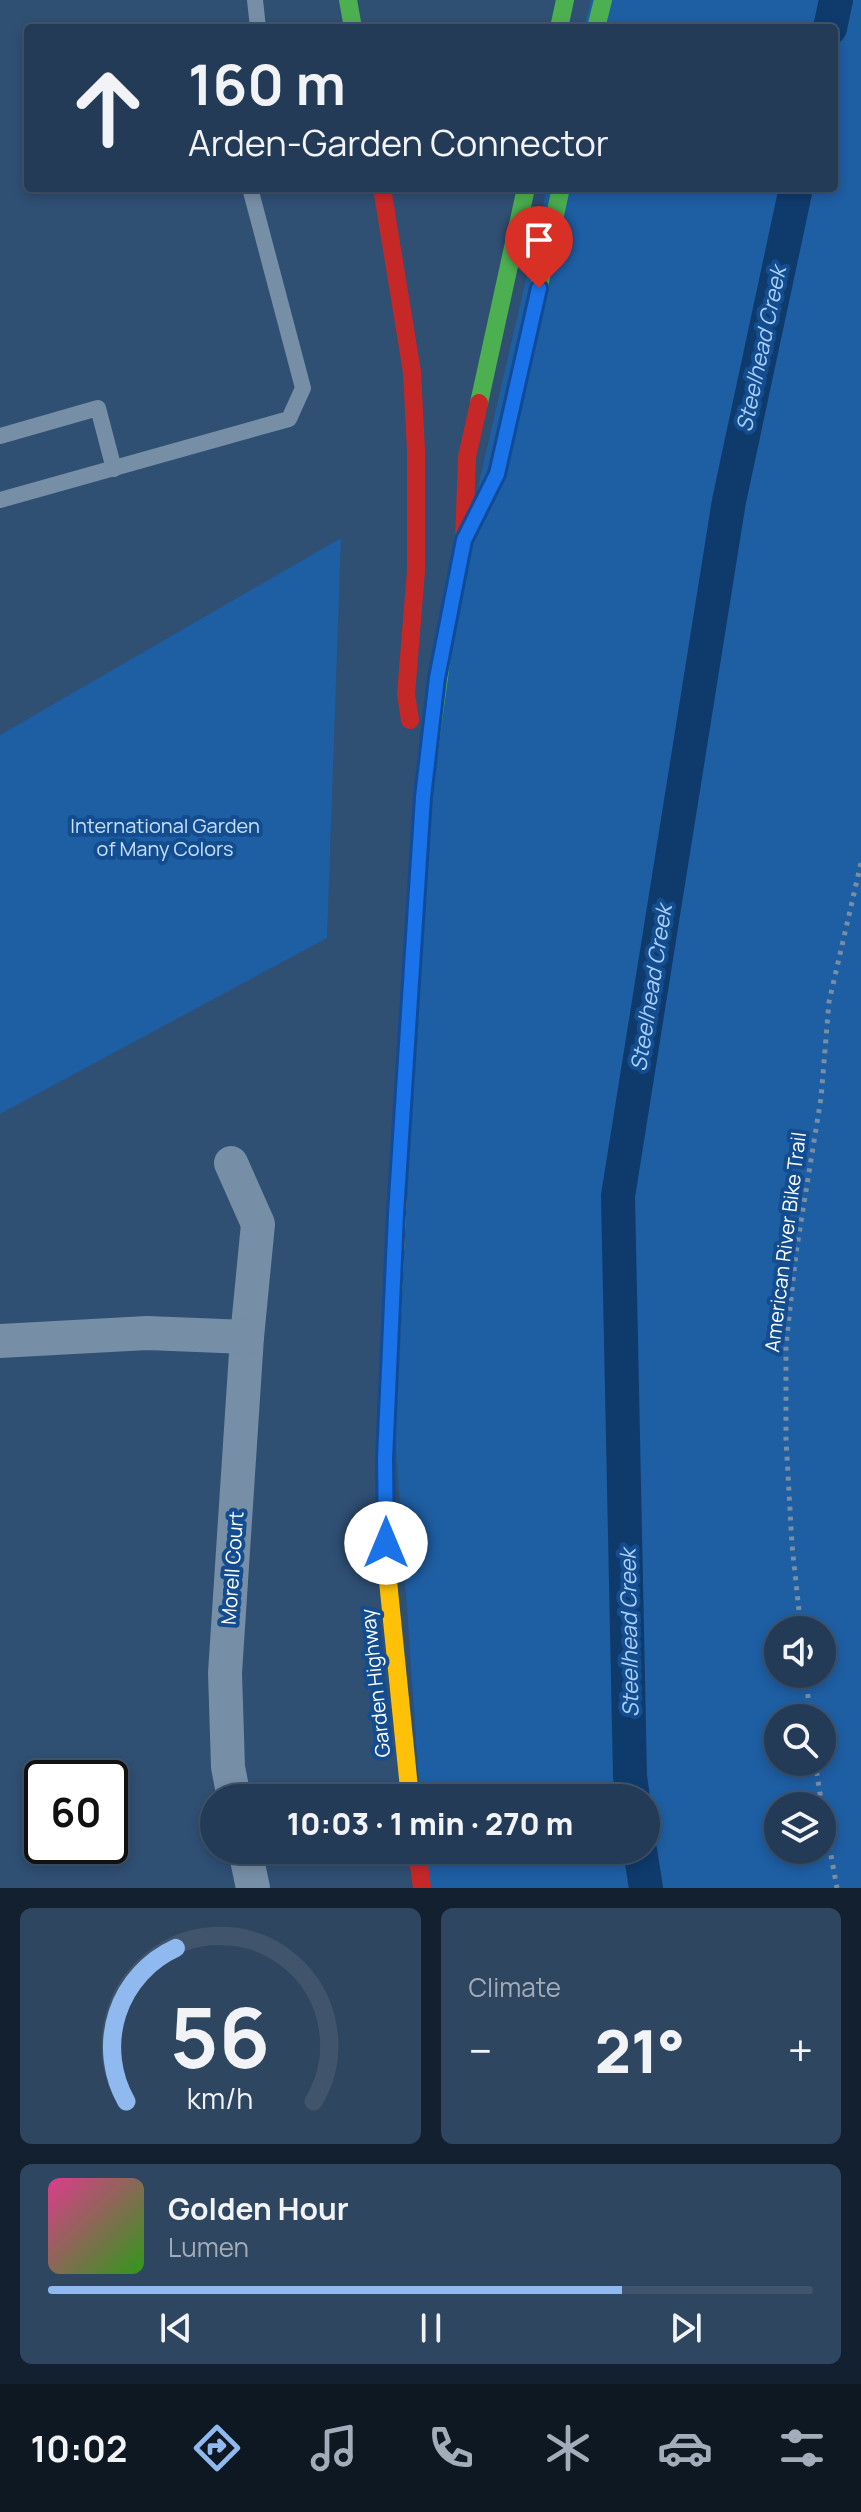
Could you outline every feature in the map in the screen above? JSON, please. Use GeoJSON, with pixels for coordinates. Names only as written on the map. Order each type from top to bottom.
{"type":"FeatureCollection","features":[{"type":"Feature","properties":{"kind":"main road"},"geometry":{"type":"LineString","coordinates":[[348,0],[352,24]]}},
{"type":"Feature","properties":{"kind":"main road"},"geometry":{"type":"LineString","coordinates":[[560,24],[565,0]]}},
{"type":"Feature","properties":{"kind":"main road"},"geometry":{"type":"LineString","coordinates":[[597,24],[603,0]]}},
{"type":"Feature","properties":{"kind":"main road"},"geometry":{"type":"LineString","coordinates":[[383,192],[412,372],[418,518],[406,694],[423,797]]}},
{"type":"Feature","properties":{"kind":"main road"},"geometry":{"type":"LineString","coordinates":[[423,797],[440,664],[464,540],[467,457],[525,192]]}},
{"type":"Feature","properties":{"kind":"main road"},"geometry":{"type":"LineString","coordinates":[[464,540],[497,474],[560,192]]}},
{"type":"Feature","properties":{"kind":"main road","name":"Garden Highway"},"geometry":{"type":"LineString","coordinates":[[409,1784],[387,1571],[385,1459],[396,1214],[423,797]]}},
{"type":"Feature","properties":{"kind":"main road"},"geometry":{"type":"LineString","coordinates":[[419,1864],[422,1888]]}},
{"type":"Feature","properties":{"kind":"street","name":"Morell Court"},"geometry":{"type":"LineString","coordinates":[[231,1163],[258,1224],[247,1337],[225,1673],[231,1784]]}},
{"type":"Feature","properties":{"kind":"street"},"geometry":{"type":"LineString","coordinates":[[0,1341],[147,1333],[247,1337]]}},
{"type":"Feature","properties":{"kind":"street"},"geometry":{"type":"LineString","coordinates":[[248,1864],[253,1888]]}},
{"type":"Feature","properties":{"kind":"lane"},"geometry":{"type":"LineString","coordinates":[[255,0],[258,24]]}},
{"type":"Feature","properties":{"kind":"lane"},"geometry":{"type":"LineString","coordinates":[[0,500],[289,419],[303,388],[251,192]]}},
{"type":"Feature","properties":{"kind":"lane"},"geometry":{"type":"LineString","coordinates":[[0,436],[98,408],[114,469]]}},
{"type":"Feature","properties":{"kind":"path","name":"American River Bike Trail"},"geometry":{"type":"LineString","coordinates":[[800,1616],[786,1439],[786,1345],[796,1253],[821,1098],[829,1002],[861,863]]}},
{"type":"Feature","properties":{"kind":"path"},"geometry":{"type":"LineString","coordinates":[[833,1864],[837,1888]]}},
{"type":"Feature","properties":{"kind":"green space"},"geometry":{"type":"Polygon","coordinates":[[[591,0],[861,0],[861,1888],[426,1888],[424,1864],[660,1864],[660,1784],[419,1784],[390,1362],[444,634],[546,192],[838,192],[838,24],[585,24],[591,0]]]}},
{"type":"Feature","properties":{"kind":"green space","name":"International Garden of Many Colors"},"geometry":{"type":"Polygon","coordinates":[[[341,538],[327,938],[0,1114],[0,735],[341,538]]]}},
{"type":"Feature","properties":{"kind":"waterway","name":"Steelhead Creek"},"geometry":{"type":"LineString","coordinates":[[831,24],[836,0]]}},
{"type":"Feature","properties":{"kind":"waterway","name":"Steelhead Creek"},"geometry":{"type":"LineString","coordinates":[[631,1784],[618,1196],[729,501],[795,192]]}},
{"type":"Feature","properties":{"kind":"waterway","name":"Steelhead Creek"},"geometry":{"type":"LineString","coordinates":[[642,1864],[646,1888]]}},
{"type":"Feature","properties":{"kind":"traffic: fast"},"geometry":{"type":"LineString","coordinates":[[348,0],[352,24]]}},
{"type":"Feature","properties":{"kind":"traffic: fast"},"geometry":{"type":"LineString","coordinates":[[560,24],[565,0]]}},
{"type":"Feature","properties":{"kind":"traffic: fast"},"geometry":{"type":"LineString","coordinates":[[597,24],[603,0]]}},
{"type":"Feature","properties":{"kind":"traffic: fast"},"geometry":{"type":"LineString","coordinates":[[479,403],[525,192]]}},
{"type":"Feature","properties":{"kind":"traffic: fast"},"geometry":{"type":"LineString","coordinates":[[470,527],[497,474],[560,192]]}},
{"type":"Feature","properties":{"kind":"traffic: fast"},"geometry":{"type":"LineString","coordinates":[[398,1191],[423,797],[444,640]]}},
{"type":"Feature","properties":{"kind":"traffic: slow"},"geometry":{"type":"LineString","coordinates":[[398,1191],[385,1459],[387,1571],[409,1784]]}},
{"type":"Feature","properties":{"kind":"traffic: jam"},"geometry":{"type":"LineString","coordinates":[[383,192],[412,372],[416,451],[416,571],[406,694],[410,720]]}},
{"type":"Feature","properties":{"kind":"traffic: jam"},"geometry":{"type":"LineString","coordinates":[[444,640],[464,540],[467,457],[479,403]]}},
{"type":"Feature","properties":{"kind":"traffic: jam"},"geometry":{"type":"LineString","coordinates":[[419,1864],[422,1888]]}},
{"type":"Feature","properties":{"kind":"route"},"geometry":{"type":"LineString","coordinates":[[386,1543],[385,1459],[396,1214],[423,797],[437,678],[464,540],[497,474],[539,288]]}}]}
